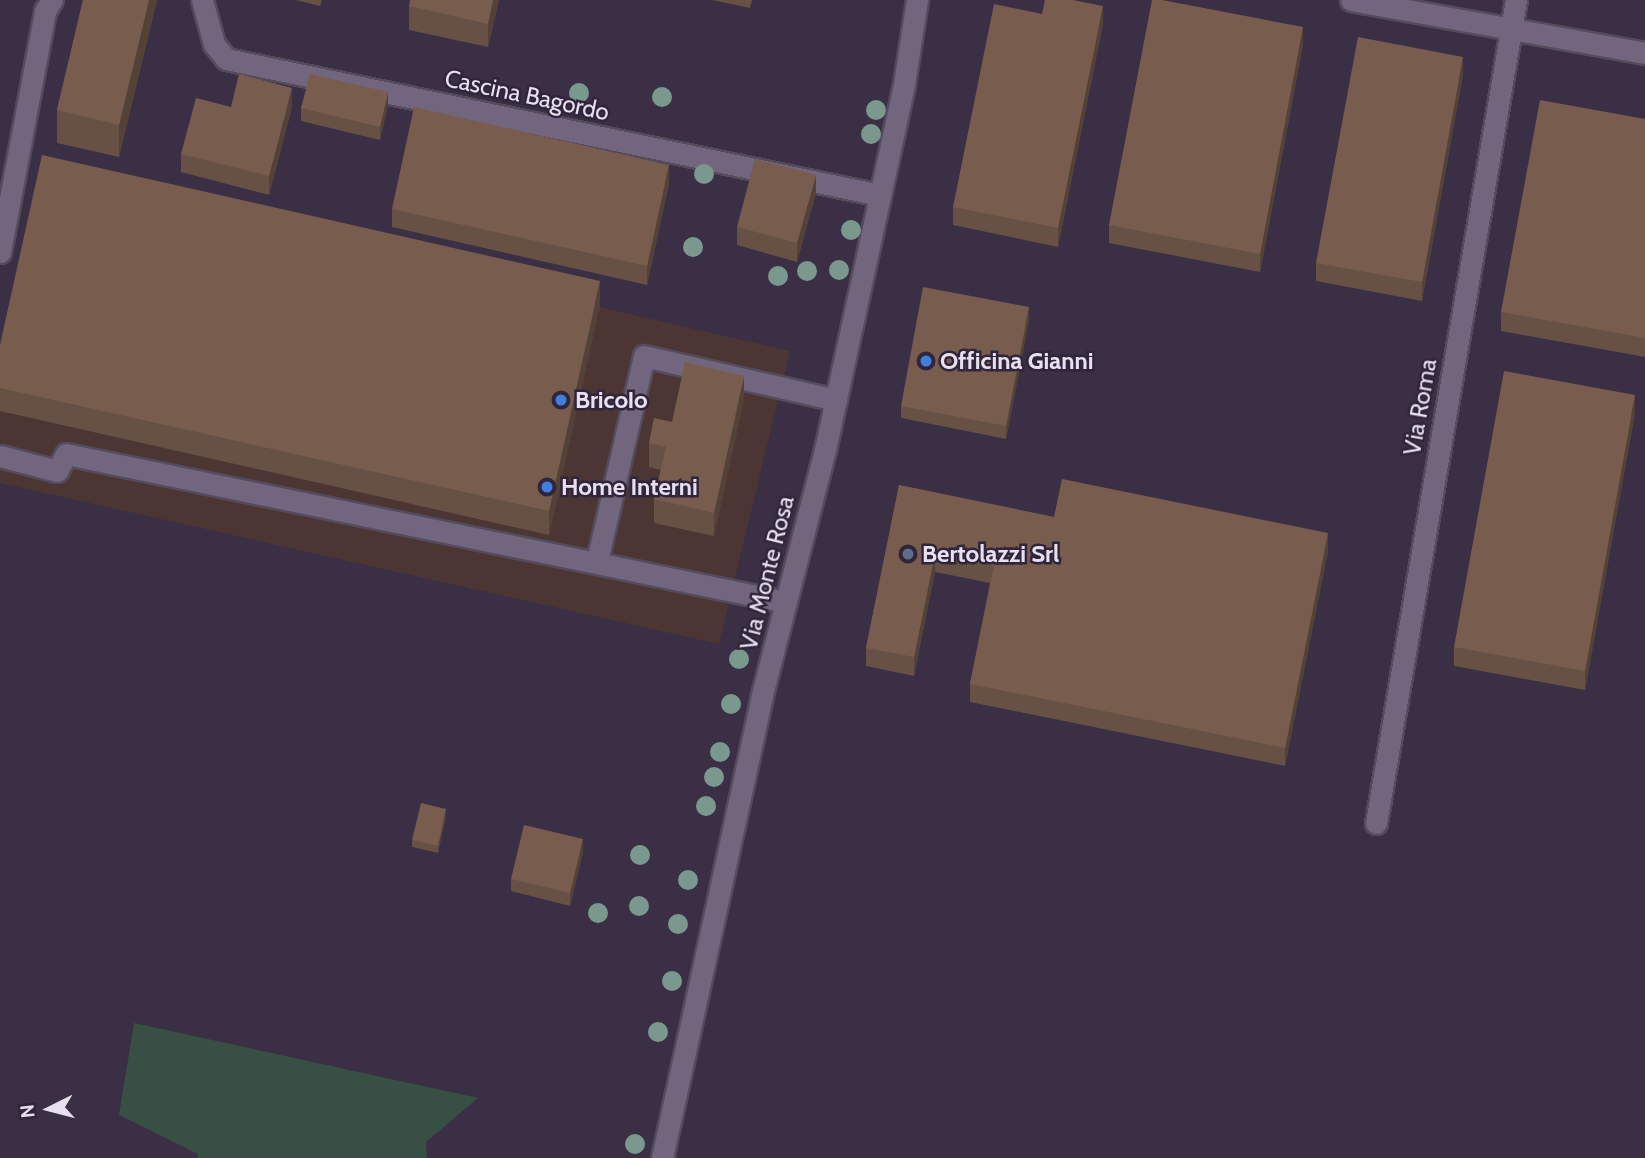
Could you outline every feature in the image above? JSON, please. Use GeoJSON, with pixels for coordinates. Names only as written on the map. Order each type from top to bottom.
{"type":"FeatureCollection","features":[{"type":"Feature","properties":{"kind":"street"},"geometry":{"type":"LineString","coordinates":[[0,252],[45,12],[52,0]]}},
{"type":"Feature","properties":{"kind":"street","name":"Cascina Bagordo"},"geometry":{"type":"LineString","coordinates":[[202,0],[214,44],[226,60],[880,195]]}},
{"type":"Feature","properties":{"kind":"street","name":"Via Monte Rosa"},"geometry":{"type":"LineString","coordinates":[[662,1158],[762,695],[836,400],[880,195],[917,0]]}},
{"type":"Feature","properties":{"kind":"street"},"geometry":{"type":"LineString","coordinates":[[1351,0],[1645,53]]}},
{"type":"Feature","properties":{"kind":"street","name":"Via Roma"},"geometry":{"type":"LineString","coordinates":[[1376,823],[1516,0]]}},
{"type":"Feature","properties":{"kind":"street"},"geometry":{"type":"LineString","coordinates":[[597,561],[644,356],[836,400]]}},
{"type":"Feature","properties":{"kind":"street"},"geometry":{"type":"LineString","coordinates":[[0,456],[57,471],[66,454],[597,561],[786,602]]}},
{"type":"Feature","properties":{"kind":"shaded area"},"geometry":{"type":"Polygon","coordinates":[[[42,179],[790,351],[719,644],[0,483],[0,369],[42,179]]]}},
{"type":"Feature","properties":{"kind":"green space"},"geometry":{"type":"Polygon","coordinates":[[[134,1023],[478,1098],[426,1142],[427,1158],[198,1158],[198,1154],[119,1115],[134,1023]]]}},
{"type":"Feature","properties":{"kind":"building"},"geometry":{"type":"Polygon","coordinates":[[[83,0],[149,0],[119,125],[57,110],[83,0]]]}},
{"type":"Feature","properties":{"kind":"building"},"geometry":{"type":"Polygon","coordinates":[[[410,0],[493,0],[488,24],[409,6],[410,0]]]}},
{"type":"Feature","properties":{"kind":"building"},"geometry":{"type":"Polygon","coordinates":[[[1045,0],[1073,0],[1103,6],[1058,228],[953,207],[994,4],[1042,14],[1045,0]]]}},
{"type":"Feature","properties":{"kind":"building"},"geometry":{"type":"Polygon","coordinates":[[[1152,0],[1303,27],[1260,254],[1109,225],[1152,0]]]}},
{"type":"Feature","properties":{"kind":"building"},"geometry":{"type":"Polygon","coordinates":[[[1358,37],[1463,57],[1422,282],[1316,263],[1358,37]]]}},
{"type":"Feature","properties":{"kind":"building"},"geometry":{"type":"Polygon","coordinates":[[[239,74],[292,88],[269,176],[181,154],[196,98],[231,107],[239,74]]]}},
{"type":"Feature","properties":{"kind":"building"},"geometry":{"type":"Polygon","coordinates":[[[310,74],[388,92],[380,127],[301,108],[310,74]]]}},
{"type":"Feature","properties":{"kind":"building"},"geometry":{"type":"Polygon","coordinates":[[[1540,100],[1645,119],[1645,338],[1501,312],[1540,100]]]}},
{"type":"Feature","properties":{"kind":"building"},"geometry":{"type":"Polygon","coordinates":[[[414,107],[669,165],[647,266],[392,209],[414,107]]]}},
{"type":"Feature","properties":{"kind":"building"},"geometry":{"type":"Polygon","coordinates":[[[42,155],[600,281],[549,511],[0,388],[0,345],[42,155]]]}},
{"type":"Feature","properties":{"kind":"building"},"geometry":{"type":"Polygon","coordinates":[[[755,159],[816,175],[797,243],[737,227],[755,159]]]}},
{"type":"Feature","properties":{"kind":"building"},"geometry":{"type":"Polygon","coordinates":[[[923,287],[1029,307],[1006,426],[901,406],[923,287]]]}},
{"type":"Feature","properties":{"kind":"building"},"geometry":{"type":"Polygon","coordinates":[[[685,362],[744,376],[714,513],[654,499],[666,447],[649,443],[654,418],[672,422],[685,362]]]}},
{"type":"Feature","properties":{"kind":"building"},"geometry":{"type":"Polygon","coordinates":[[[1504,371],[1635,395],[1585,671],[1454,647],[1504,371]]]}},
{"type":"Feature","properties":{"kind":"building"},"geometry":{"type":"Polygon","coordinates":[[[1062,479],[1328,533],[1285,748],[970,684],[994,566],[935,554],[914,657],[866,648],[899,485],[1054,517],[1062,479]]]}},
{"type":"Feature","properties":{"kind":"building"},"geometry":{"type":"Polygon","coordinates":[[[421,803],[446,809],[438,846],[412,840],[421,803]]]}},
{"type":"Feature","properties":{"kind":"building"},"geometry":{"type":"Polygon","coordinates":[[[524,825],[583,839],[570,893],[511,879],[524,825]]]}},
{"type":"Feature","properties":{"kind":"place","name":"Officina Gianni"},"geometry":{"type":"Point","coordinates":[926,361]}},
{"type":"Feature","properties":{"kind":"place","name":"BricoIo"},"geometry":{"type":"Point","coordinates":[561,400]}},
{"type":"Feature","properties":{"kind":"place","name":"Home Interni"},"geometry":{"type":"Point","coordinates":[547,487]}},
{"type":"Feature","properties":{"kind":"place","name":"Bertolazzi Srl"},"geometry":{"type":"Point","coordinates":[908,554]}}]}
